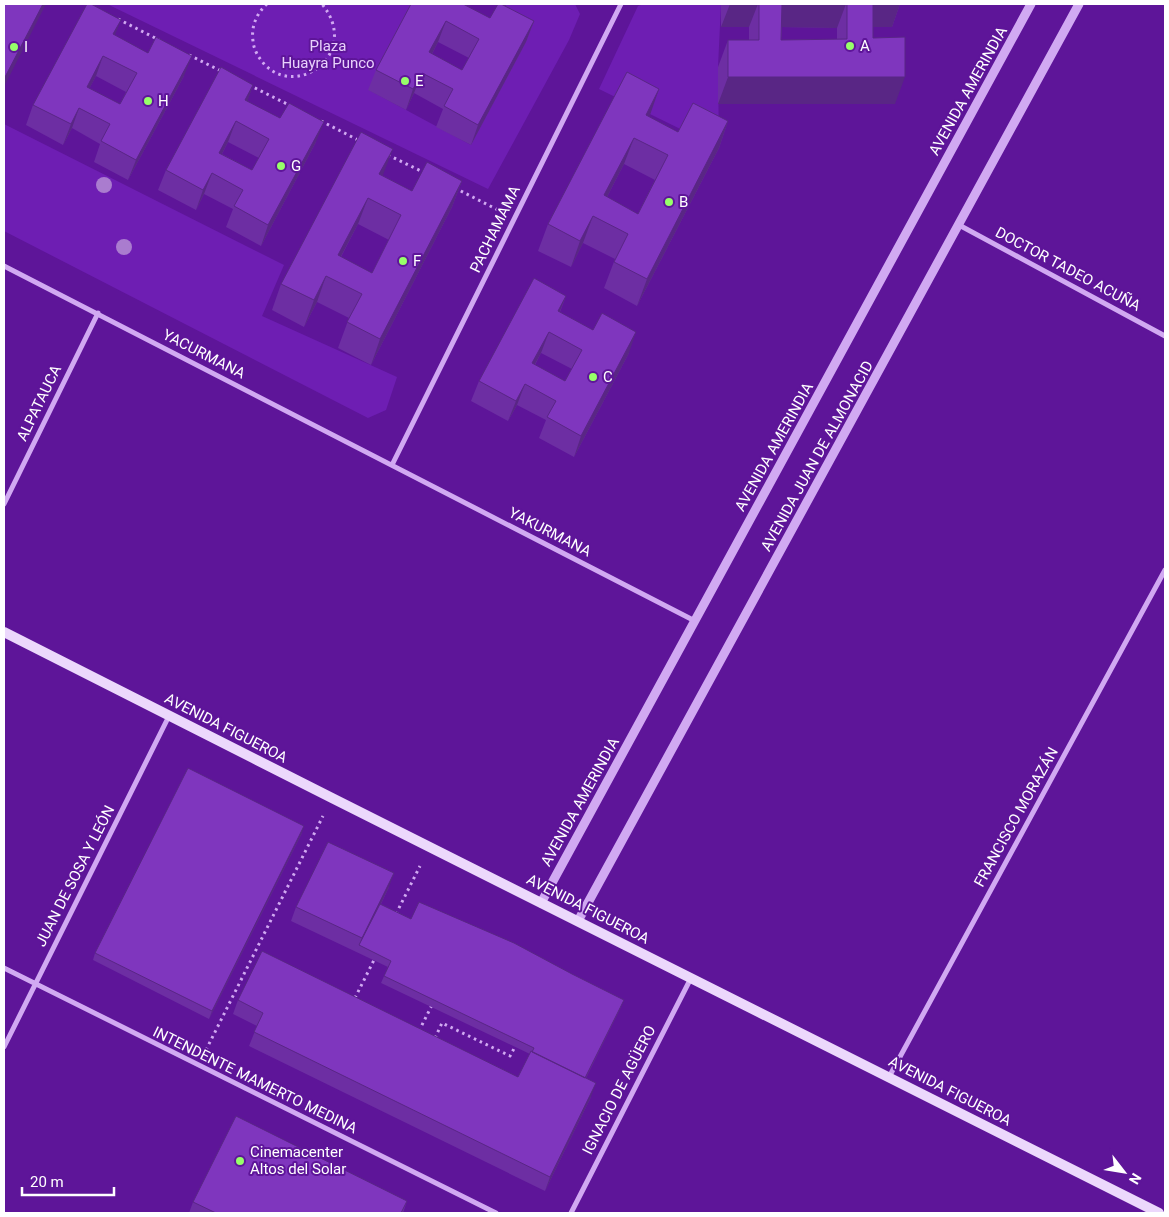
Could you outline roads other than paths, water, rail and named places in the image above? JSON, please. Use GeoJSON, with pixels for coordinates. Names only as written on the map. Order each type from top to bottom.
{"type":"FeatureCollection","features":[{"type":"Feature","properties":{"kind":"main road","name":"AVENIDA FIGUEROA"},"geometry":{"type":"LineString","coordinates":[[4,632],[1159,1213]]}},
{"type":"Feature","properties":{"kind":"street","name":"PACHAMAMA"},"geometry":{"type":"LineString","coordinates":[[392,465],[621,4]]}},
{"type":"Feature","properties":{"kind":"street","name":"AVENIDA AMERINDIA"},"geometry":{"type":"LineString","coordinates":[[541,903],[1031,4]]}},
{"type":"Feature","properties":{"kind":"street","name":"AVENIDA JUAN DE ALMONACID"},"geometry":{"type":"LineString","coordinates":[[578,921],[1079,4]]}},
{"type":"Feature","properties":{"kind":"street","name":"DOCTOR TADEO ACUÑA"},"geometry":{"type":"LineString","coordinates":[[959,225],[1165,336]]}},
{"type":"Feature","properties":{"kind":"street","name":"YACURMANA"},"geometry":{"type":"LineString","coordinates":[[4,266],[392,465]]}},
{"type":"Feature","properties":{"kind":"street","name":"ALPATAUCA"},"geometry":{"type":"LineString","coordinates":[[4,504],[98,313]]}},
{"type":"Feature","properties":{"kind":"street","name":"YAKURMANA"},"geometry":{"type":"LineString","coordinates":[[392,465],[695,621]]}},
{"type":"Feature","properties":{"kind":"street","name":"FRANCISCO MORAZÁN"},"geometry":{"type":"LineString","coordinates":[[889,1077],[1165,570]]}},
{"type":"Feature","properties":{"kind":"street","name":"JUAN DE SOSA Y LEÓN"},"geometry":{"type":"LineString","coordinates":[[4,1047],[169,716]]}},
{"type":"Feature","properties":{"kind":"street","name":"INTENDENTE MAMERTO MEDINA"},"geometry":{"type":"LineString","coordinates":[[4,968],[496,1213]]}},
{"type":"Feature","properties":{"kind":"street","name":"IGNACIO DE AGÜERO"},"geometry":{"type":"LineString","coordinates":[[571,1213],[691,978]]}},
{"type":"Feature","properties":{"kind":"place","name":"A"},"geometry":{"type":"Point","coordinates":[850,46]}},
{"type":"Feature","properties":{"kind":"place","name":"I"},"geometry":{"type":"Point","coordinates":[14,47]}},
{"type":"Feature","properties":{"kind":"place","name":"E"},"geometry":{"type":"Point","coordinates":[405,81]}},
{"type":"Feature","properties":{"kind":"place","name":"H"},"geometry":{"type":"Point","coordinates":[148,101]}},
{"type":"Feature","properties":{"kind":"place","name":"G"},"geometry":{"type":"Point","coordinates":[281,166]}},
{"type":"Feature","properties":{"kind":"place","name":"B"},"geometry":{"type":"Point","coordinates":[669,202]}},
{"type":"Feature","properties":{"kind":"place","name":"F"},"geometry":{"type":"Point","coordinates":[403,261]}},
{"type":"Feature","properties":{"kind":"place","name":"C"},"geometry":{"type":"Point","coordinates":[593,377]}},
{"type":"Feature","properties":{"kind":"place","name":"Cinemacenter Altos del Solar"},"geometry":{"type":"Point","coordinates":[240,1161]}},
{"type":"Feature","properties":{"kind":"park label","name":"Plaza Huayra Punco"},"geometry":{"type":"Point","coordinates":[328,54]}}]}
